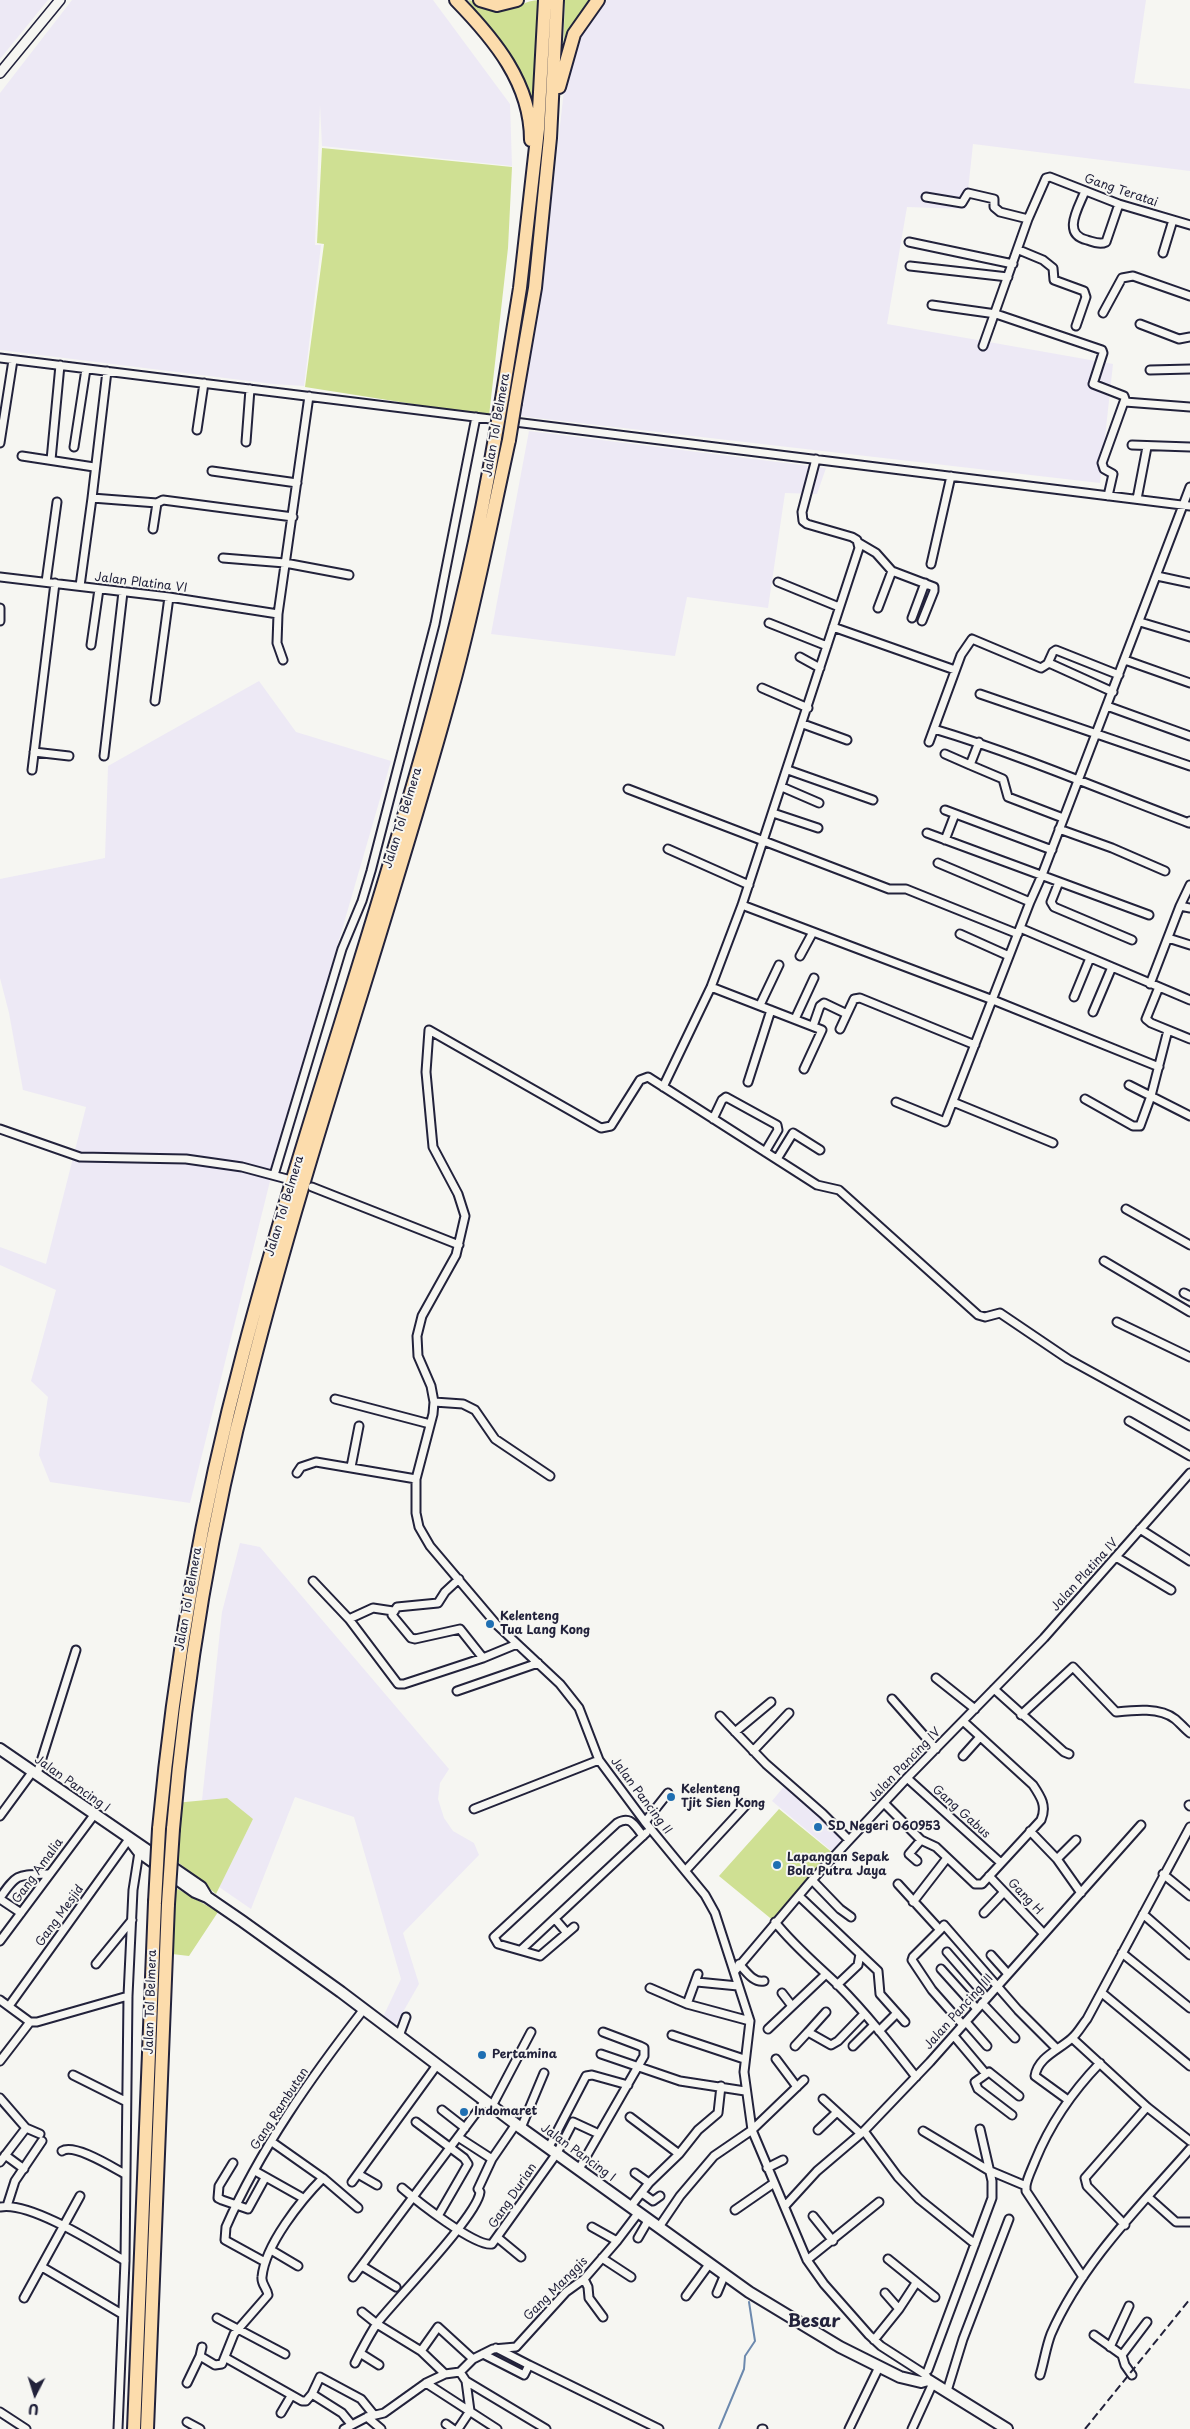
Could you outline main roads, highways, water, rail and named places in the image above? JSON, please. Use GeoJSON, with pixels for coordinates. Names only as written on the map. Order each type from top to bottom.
{"type":"FeatureCollection","features":[{"type":"Feature","properties":{"kind":"highway"},"geometry":{"type":"LineString","coordinates":[[456,0],[485,30],[506,59],[518,82],[526,104],[531,130],[530,188]]}},
{"type":"Feature","properties":{"kind":"highway"},"geometry":{"type":"LineString","coordinates":[[480,0],[497,6],[517,0]]}},
{"type":"Feature","properties":{"kind":"highway","name":"Jalan Tol Belmera"},"geometry":{"type":"LineString","coordinates":[[147,2429],[161,1903],[159,1829],[186,1616],[203,1521],[232,1397],[274,1241],[437,701],[465,588],[495,438],[520,288],[538,129],[545,0]]}},
{"type":"Feature","properties":{"kind":"highway","name":"Jalan Tol Belmera"},"geometry":{"type":"LineString","coordinates":[[134,2429],[161,1903],[173,1829],[185,1710],[200,1606],[218,1512],[244,1397],[293,1220],[401,867],[453,686],[486,548],[509,440],[535,288],[550,138],[557,0]]}},
{"type":"Feature","properties":{"kind":"highway"},"geometry":{"type":"LineString","coordinates":[[550,138],[569,46],[582,21],[598,0]]}},
{"type":"Feature","properties":{"kind":"main road","name":"Jalan Pancing I"},"geometry":{"type":"LineString","coordinates":[[0,1749],[129,1839],[140,1843],[201,1887],[207,1897]]}},
{"type":"Feature","properties":{"kind":"main road","name":"Jalan Pancing I"},"geometry":{"type":"LineString","coordinates":[[129,1839],[139,1852],[195,1892],[207,1897],[364,2009],[519,2126],[710,2264],[834,2344],[879,2367],[912,2380],[929,2378],[1007,2429]]}},
{"type":"Feature","properties":{"kind":"waterway"},"geometry":{"type":"LineString","coordinates":[[719,2429],[744,2369],[745,2356],[755,2341],[749,2302]]}},
{"type":"Feature","properties":{"kind":"railway"},"geometry":{"type":"LineString","coordinates":[[1085,2429],[1190,2299]]}},
{"type":"Feature","properties":{"kind":"place","name":"Kelenteng Tua Lang Kong"},"geometry":{"type":"Point","coordinates":[490,1624]}},
{"type":"Feature","properties":{"kind":"place","name":"Kelenteng Tjit Sien Kong"},"geometry":{"type":"Point","coordinates":[671,1797]}},
{"type":"Feature","properties":{"kind":"place","name":"SD Negeri 060953"},"geometry":{"type":"Point","coordinates":[818,1827]}},
{"type":"Feature","properties":{"kind":"place","name":"Lapangan Sepak Bola Putra Jaya"},"geometry":{"type":"Point","coordinates":[777,1865]}},
{"type":"Feature","properties":{"kind":"place","name":"Pertamina"},"geometry":{"type":"Point","coordinates":[482,2055]}},
{"type":"Feature","properties":{"kind":"place","name":"Indomaret"},"geometry":{"type":"Point","coordinates":[464,2112]}},
{"type":"Feature","properties":{"kind":"district","name":"Besar"},"geometry":{"type":"Point","coordinates":[814,2322]}}]}
